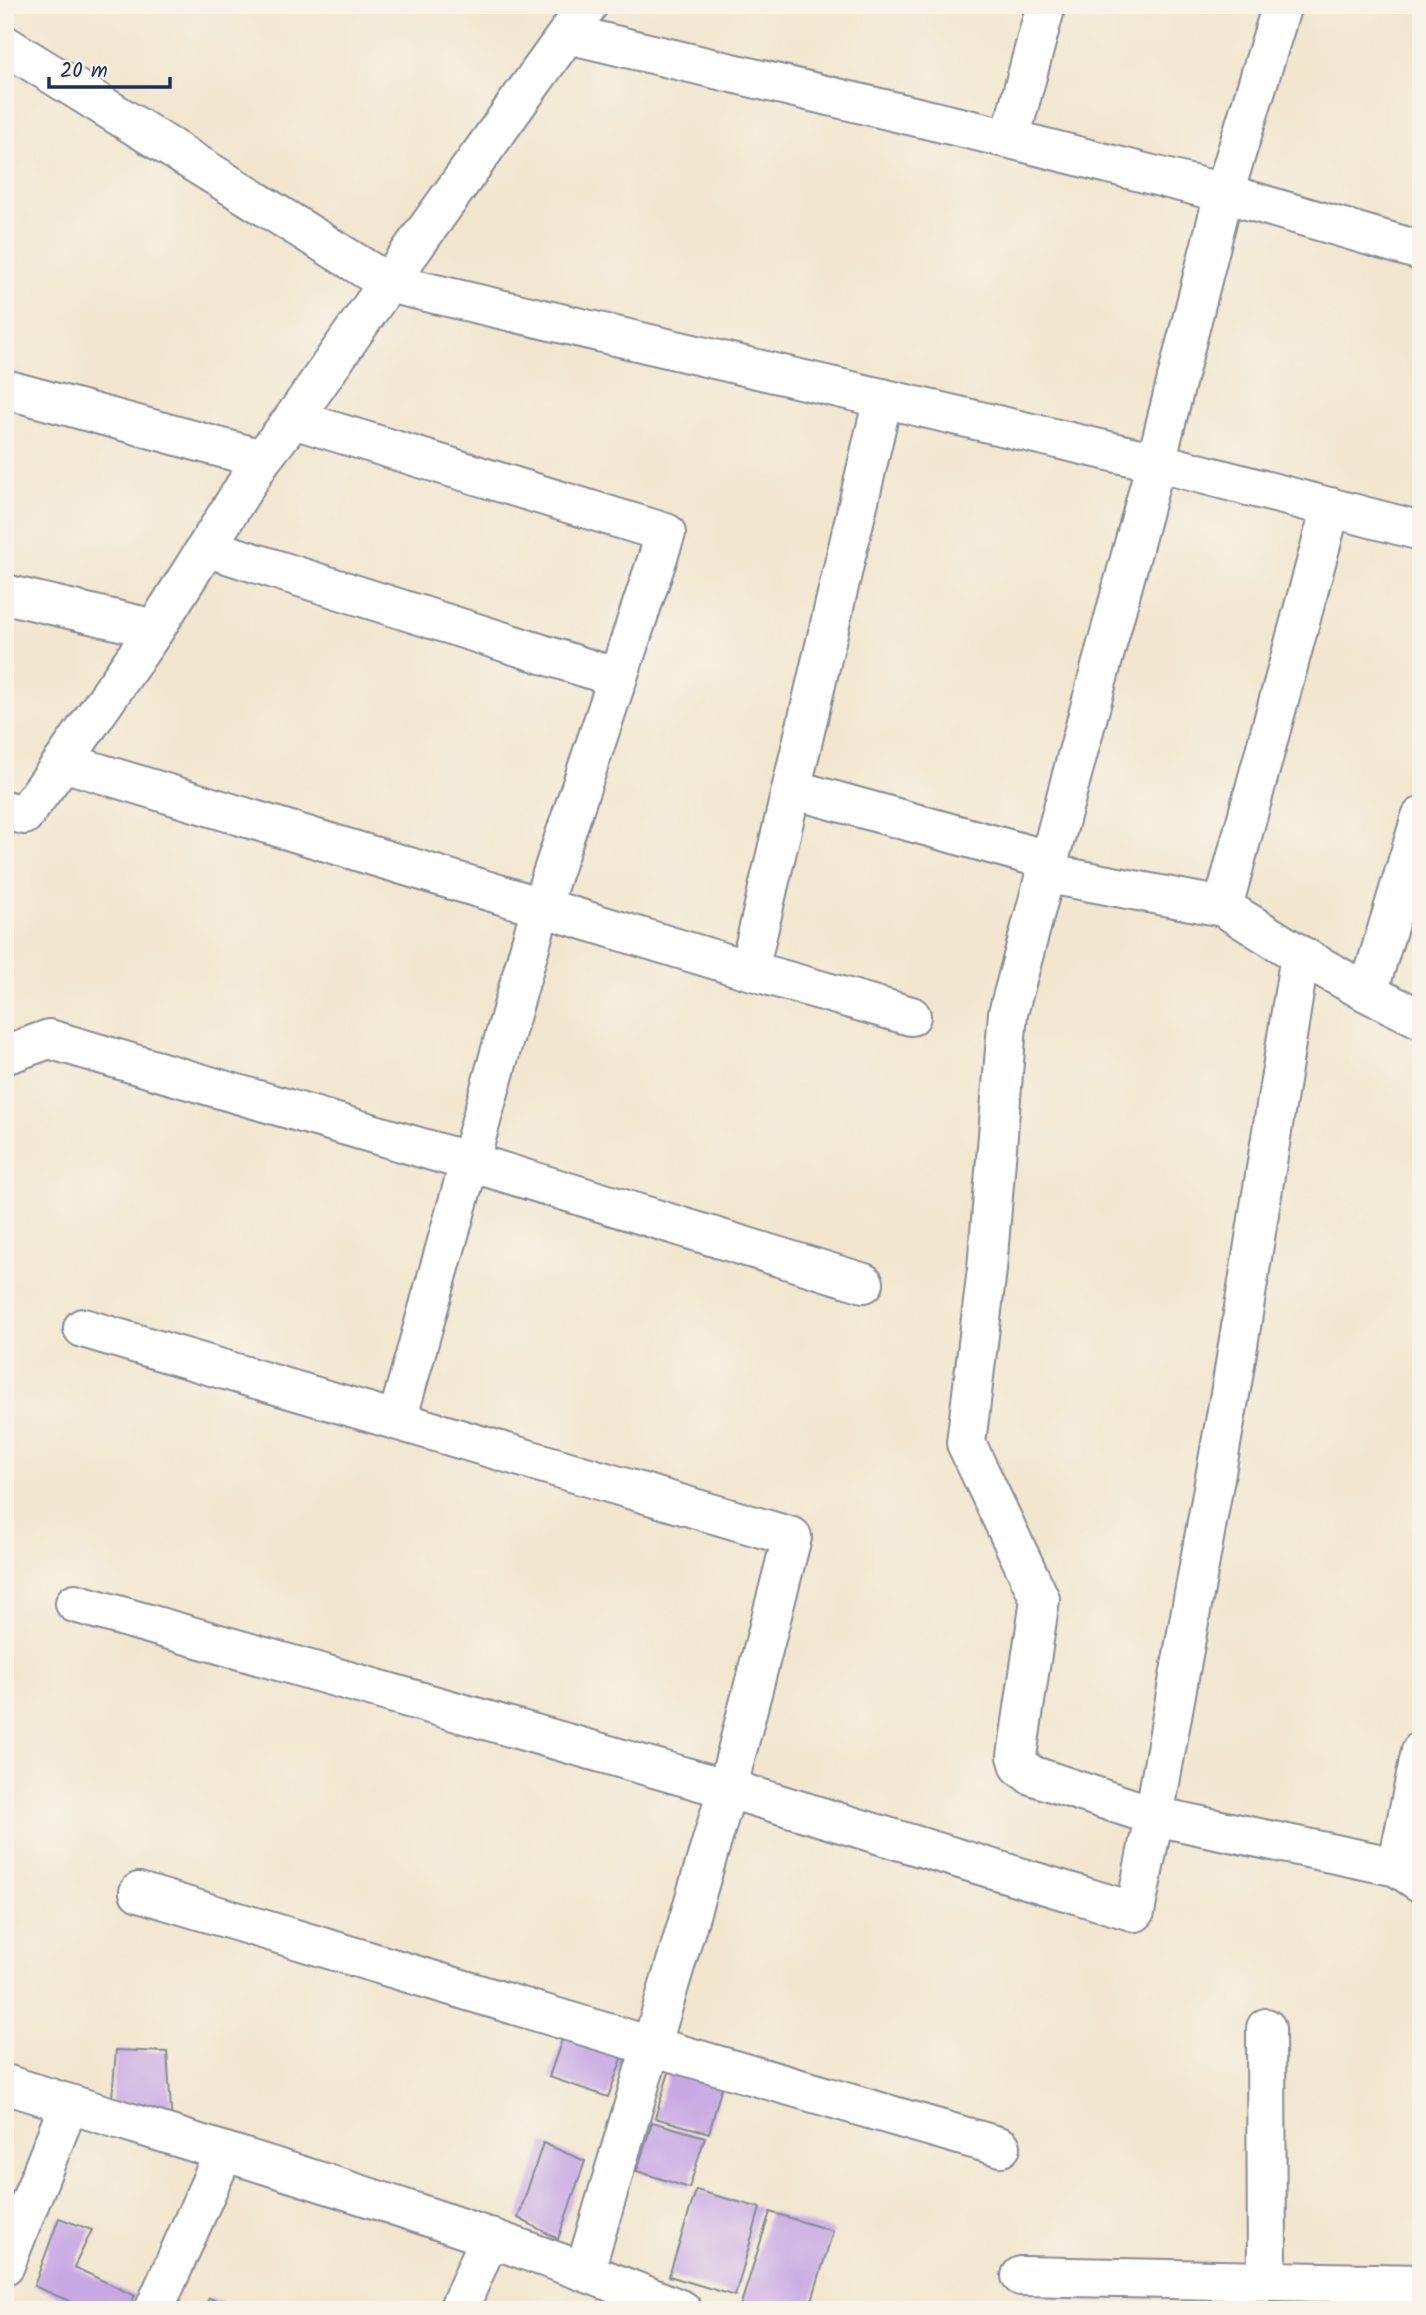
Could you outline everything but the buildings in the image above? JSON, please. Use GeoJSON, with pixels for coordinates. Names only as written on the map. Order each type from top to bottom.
{"type":"FeatureCollection","features":[{"type":"Feature","properties":{"kind":"street"},"geometry":{"type":"LineString","coordinates":[[1010,139],[1046,5]]}},
{"type":"Feature","properties":{"kind":"street"},"geometry":{"type":"LineString","coordinates":[[1282,5],[1224,192],[1156,461],[1008,1013],[987,1269],[966,1444],[1040,1599],[1017,1756],[1020,1766],[1031,1775],[1154,1816],[1409,1875],[1421,1751]]}},
{"type":"Feature","properties":{"kind":"street"},"geometry":{"type":"LineString","coordinates":[[11,822],[63,762],[155,629],[262,459],[578,20],[1010,139],[1224,192],[1421,251]]}},
{"type":"Feature","properties":{"kind":"street"},"geometry":{"type":"LineString","coordinates":[[5,45],[388,283],[1156,461],[1421,531]]}},
{"type":"Feature","properties":{"kind":"street"},"geometry":{"type":"LineString","coordinates":[[5,389],[262,459]]}},
{"type":"Feature","properties":{"kind":"street"},"geometry":{"type":"LineString","coordinates":[[749,970],[883,398]]}},
{"type":"Feature","properties":{"kind":"street"},"geometry":{"type":"LineString","coordinates":[[293,419],[667,533],[541,907],[397,1420]]}},
{"type":"Feature","properties":{"kind":"street"},"geometry":{"type":"LineString","coordinates":[[1223,907],[1331,508]]}},
{"type":"Feature","properties":{"kind":"street"},"geometry":{"type":"LineString","coordinates":[[208,548],[618,678]]}},
{"type":"Feature","properties":{"kind":"street"},"geometry":{"type":"LineString","coordinates":[[5,594],[155,629]]}},
{"type":"Feature","properties":{"kind":"street"},"geometry":{"type":"LineString","coordinates":[[63,762],[749,970],[911,1016]]}},
{"type":"Feature","properties":{"kind":"street"},"geometry":{"type":"LineString","coordinates":[[792,789],[1046,867],[1223,907],[1300,955],[1421,1019]]}},
{"type":"Feature","properties":{"kind":"street"},"geometry":{"type":"LineString","coordinates":[[1368,993],[1421,817]]}},
{"type":"Feature","properties":{"kind":"street"},"geometry":{"type":"LineString","coordinates":[[75,1603],[727,1790],[1135,1912],[1232,1382],[1300,955]]}},
{"type":"Feature","properties":{"kind":"street"},"geometry":{"type":"LineString","coordinates":[[5,1055],[49,1039],[470,1162],[864,1283]]}},
{"type":"Feature","properties":{"kind":"street"},"geometry":{"type":"LineString","coordinates":[[83,1328],[792,1536],[727,1790],[585,2270]]}},
{"type":"Feature","properties":{"kind":"street"},"geometry":{"type":"LineString","coordinates":[[139,1892],[651,2046],[1001,2147]]}},
{"type":"Feature","properties":{"kind":"street"},"geometry":{"type":"LineString","coordinates":[[1266,2028],[1268,2281]]}},
{"type":"Feature","properties":{"kind":"street"},"geometry":{"type":"LineString","coordinates":[[5,2084],[490,2236],[585,2270],[682,2310]]}},
{"type":"Feature","properties":{"kind":"street"},"geometry":{"type":"LineString","coordinates":[[5,2265],[69,2104]]}},
{"type":"Feature","properties":{"kind":"street"},"geometry":{"type":"LineString","coordinates":[[154,2310],[224,2152]]}},
{"type":"Feature","properties":{"kind":"street"},"geometry":{"type":"LineString","coordinates":[[457,2310],[490,2236]]}},
{"type":"Feature","properties":{"kind":"street"},"geometry":{"type":"LineString","coordinates":[[1021,2276],[1421,2284]]}}]}
